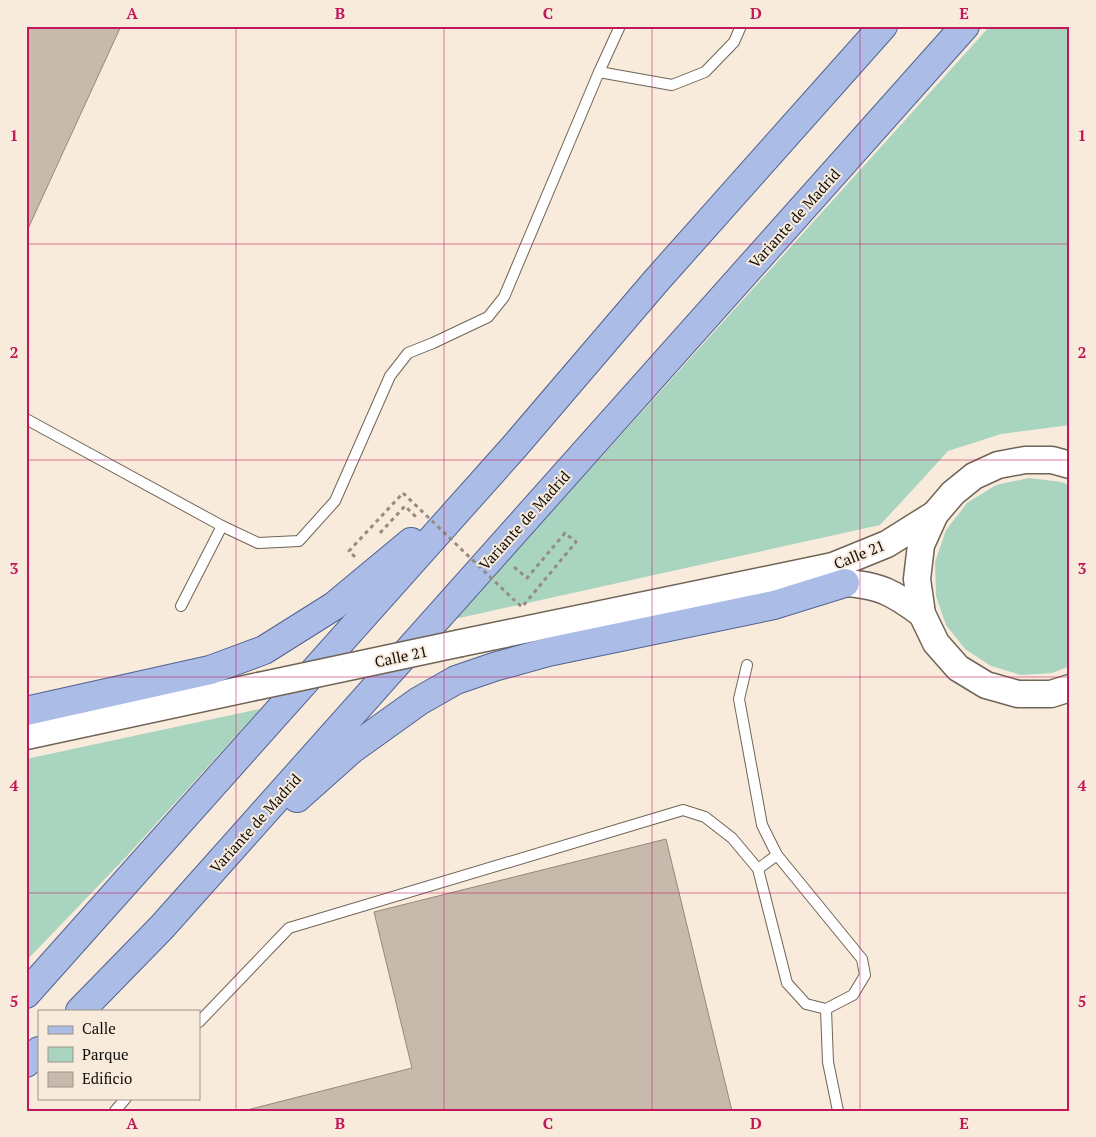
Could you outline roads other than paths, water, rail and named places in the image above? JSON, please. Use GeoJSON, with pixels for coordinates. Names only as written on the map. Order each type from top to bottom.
{"type":"FeatureCollection","features":[{"type":"Feature","properties":{"kind":"main road"},"geometry":{"type":"LineString","coordinates":[[26,994],[515,446],[656,281],[883,26]]}},
{"type":"Feature","properties":{"kind":"main road","name":"Variante de Madrid"},"geometry":{"type":"LineString","coordinates":[[81,1010],[162,927],[964,26]]}},
{"type":"Feature","properties":{"kind":"main road"},"geometry":{"type":"LineString","coordinates":[[26,711],[210,670],[264,650],[334,606],[400,551],[515,446]]}},
{"type":"Feature","properties":{"kind":"main road"},"geometry":{"type":"LineString","coordinates":[[162,927],[312,784],[352,749],[419,701],[456,680],[548,652],[774,605],[845,583]]}},
{"type":"Feature","properties":{"kind":"main road"},"geometry":{"type":"LineString","coordinates":[[26,1063],[38,1053]]}},
{"type":"Feature","properties":{"kind":"street"},"geometry":{"type":"LineString","coordinates":[[1064,460],[1025,460],[998,465],[974,476],[952,493],[935,514],[921,545],[917,579],[922,614],[936,643],[958,668],[986,685],[1018,694],[1051,694],[1070,688]]}},
{"type":"Feature","properties":{"kind":"street","name":"Calle 21"},"geometry":{"type":"LineString","coordinates":[[26,736],[833,566],[886,544],[935,514]]}},
{"type":"Feature","properties":{"kind":"street","name":"Calle 21"},"geometry":{"type":"LineString","coordinates":[[777,577],[862,585],[884,591],[904,600],[922,614]]}},
{"type":"Feature","properties":{"kind":"lane"},"geometry":{"type":"LineString","coordinates":[[26,419],[222,526],[258,543],[298,541],[335,501],[390,376],[408,353],[488,317],[504,297],[620,26]]}},
{"type":"Feature","properties":{"kind":"lane"},"geometry":{"type":"LineString","coordinates":[[599,72],[672,85],[705,72],[734,42],[741,26]]}},
{"type":"Feature","properties":{"kind":"lane"},"geometry":{"type":"LineString","coordinates":[[181,606],[222,526]]}},
{"type":"Feature","properties":{"kind":"lane"},"geometry":{"type":"LineString","coordinates":[[200,1021],[289,928],[683,810],[705,817],[732,838],[758,869],[787,983],[806,1004],[826,1009],[853,995],[865,975],[862,959],[777,855],[762,825],[739,699],[747,665]]}},
{"type":"Feature","properties":{"kind":"lane"},"geometry":{"type":"LineString","coordinates":[[758,869],[777,855]]}},
{"type":"Feature","properties":{"kind":"lane"},"geometry":{"type":"LineString","coordinates":[[826,1009],[828,1062],[838,1111]]}},
{"type":"Feature","properties":{"kind":"lane"},"geometry":{"type":"LineString","coordinates":[[115,1111],[124,1100]]}}]}
